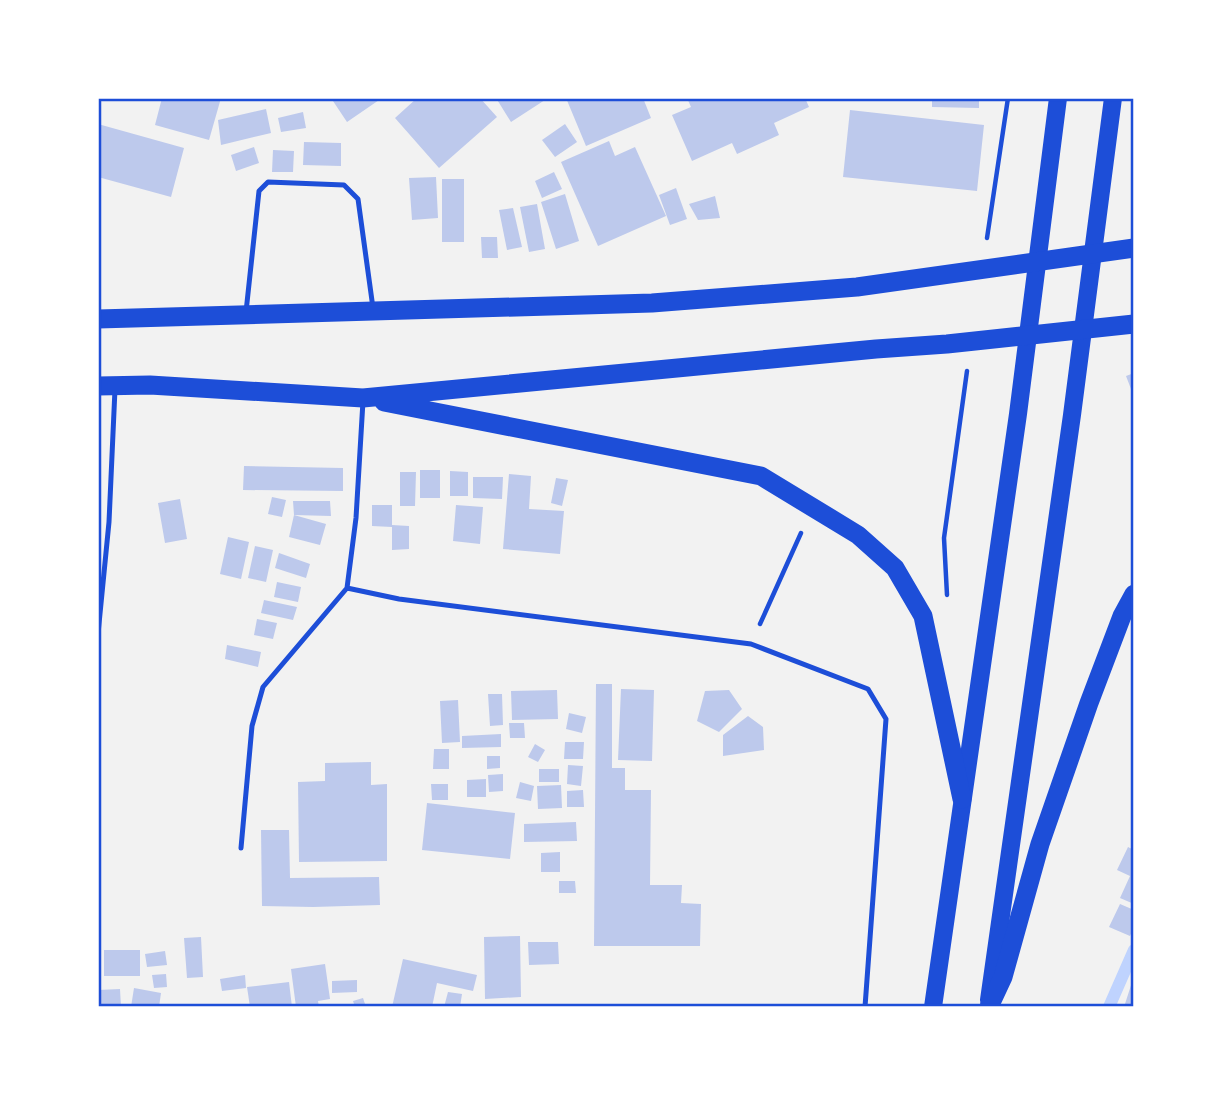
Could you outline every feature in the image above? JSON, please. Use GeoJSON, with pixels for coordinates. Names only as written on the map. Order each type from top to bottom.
{"type":"FeatureCollection","features":[{"type":"Feature","properties":{"kind":"highway"},"geometry":{"type":"LineString","coordinates":[[98,319],[652,303],[857,287],[1134,248]]}},
{"type":"Feature","properties":{"kind":"highway"},"geometry":{"type":"LineString","coordinates":[[363,398],[1134,324]]}},
{"type":"Feature","properties":{"kind":"highway"},"geometry":{"type":"LineString","coordinates":[[107,386],[150,385],[363,398],[761,476],[858,535],[894,568],[923,616],[962,799]]}},
{"type":"Feature","properties":{"kind":"highway"},"geometry":{"type":"LineString","coordinates":[[989,1007],[1003,977],[1040,844],[1122,615],[1134,594]]}},
{"type":"Feature","properties":{"kind":"main road"},"geometry":{"type":"LineString","coordinates":[[933,1007],[1018,414],[1058,98]]}},
{"type":"Feature","properties":{"kind":"main road"},"geometry":{"type":"LineString","coordinates":[[989,1007],[1072,415],[1113,98]]}},
{"type":"Feature","properties":{"kind":"lane"},"geometry":{"type":"LineString","coordinates":[[246,315],[259,191],[268,182],[345,185],[358,199],[373,311]]}},
{"type":"Feature","properties":{"kind":"lane"},"geometry":{"type":"LineString","coordinates":[[98,634],[109,522],[107,386]]}},
{"type":"Feature","properties":{"kind":"lane"},"geometry":{"type":"LineString","coordinates":[[242,848],[252,726],[263,687],[347,588],[356,518],[363,398]]}},
{"type":"Feature","properties":{"kind":"lane"},"geometry":{"type":"LineString","coordinates":[[347,588],[399,599],[751,644],[868,689],[886,719],[865,1007]]}},
{"type":"Feature","properties":{"kind":"path"},"geometry":{"type":"LineString","coordinates":[[991,207],[1008,98]]}},
{"type":"Feature","properties":{"kind":"path"},"geometry":{"type":"LineString","coordinates":[[751,644],[805,523]]}},
{"type":"Feature","properties":{"kind":"building"},"geometry":{"type":"Polygon","coordinates":[[[162,98],[221,98],[209,140],[155,125],[162,98]]]}},
{"type":"Feature","properties":{"kind":"building"},"geometry":{"type":"Polygon","coordinates":[[[331,98],[382,98],[347,122],[331,98]]]}},
{"type":"Feature","properties":{"kind":"building"},"geometry":{"type":"Polygon","coordinates":[[[417,98],[480,98],[497,117],[439,168],[395,118],[417,98]]]}},
{"type":"Feature","properties":{"kind":"building"},"geometry":{"type":"Polygon","coordinates":[[[496,98],[548,98],[511,122],[496,98]]]}},
{"type":"Feature","properties":{"kind":"building"},"geometry":{"type":"Polygon","coordinates":[[[566,98],[643,98],[651,118],[586,146],[566,98]]]}},
{"type":"Feature","properties":{"kind":"building"},"geometry":{"type":"Polygon","coordinates":[[[687,98],[805,98],[809,107],[774,123],[779,135],[737,154],[732,143],[692,161],[672,115],[691,107],[687,98]]]}},
{"type":"Feature","properties":{"kind":"building"},"geometry":{"type":"Polygon","coordinates":[[[932,98],[979,98],[979,108],[932,107],[932,98]]]}},
{"type":"Feature","properties":{"kind":"building"},"geometry":{"type":"Polygon","coordinates":[[[266,109],[271,133],[221,145],[218,120],[266,109]]]}},
{"type":"Feature","properties":{"kind":"building"},"geometry":{"type":"Polygon","coordinates":[[[850,110],[984,125],[977,191],[843,177],[850,110]]]}},
{"type":"Feature","properties":{"kind":"building"},"geometry":{"type":"Polygon","coordinates":[[[303,112],[306,128],[281,132],[278,118],[303,112]]]}},
{"type":"Feature","properties":{"kind":"building"},"geometry":{"type":"Polygon","coordinates":[[[98,124],[184,148],[171,197],[98,177],[98,124]]]}},
{"type":"Feature","properties":{"kind":"building"},"geometry":{"type":"Polygon","coordinates":[[[565,124],[577,142],[555,157],[542,140],[565,124]]]}},
{"type":"Feature","properties":{"kind":"building"},"geometry":{"type":"Polygon","coordinates":[[[609,141],[615,156],[635,147],[666,216],[598,246],[561,162],[609,141]]]}},
{"type":"Feature","properties":{"kind":"building"},"geometry":{"type":"Polygon","coordinates":[[[304,142],[341,143],[341,166],[303,165],[304,142]]]}},
{"type":"Feature","properties":{"kind":"building"},"geometry":{"type":"Polygon","coordinates":[[[254,147],[259,163],[236,171],[231,155],[254,147]]]}},
{"type":"Feature","properties":{"kind":"building"},"geometry":{"type":"Polygon","coordinates":[[[273,150],[294,151],[293,172],[272,172],[273,150]]]}},
{"type":"Feature","properties":{"kind":"building"},"geometry":{"type":"Polygon","coordinates":[[[554,172],[562,189],[542,198],[535,181],[554,172]]]}},
{"type":"Feature","properties":{"kind":"building"},"geometry":{"type":"Polygon","coordinates":[[[436,177],[438,218],[412,220],[409,178],[436,177]]]}},
{"type":"Feature","properties":{"kind":"building"},"geometry":{"type":"Polygon","coordinates":[[[442,179],[464,179],[464,242],[442,242],[442,179]]]}},
{"type":"Feature","properties":{"kind":"building"},"geometry":{"type":"Polygon","coordinates":[[[676,188],[687,219],[670,225],[659,195],[676,188]]]}},
{"type":"Feature","properties":{"kind":"building"},"geometry":{"type":"Polygon","coordinates":[[[565,194],[579,241],[556,249],[541,202],[565,194]]]}},
{"type":"Feature","properties":{"kind":"building"},"geometry":{"type":"Polygon","coordinates":[[[715,196],[720,218],[698,220],[689,204],[715,196]]]}},
{"type":"Feature","properties":{"kind":"building"},"geometry":{"type":"Polygon","coordinates":[[[537,204],[545,249],[529,252],[520,207],[537,204]]]}},
{"type":"Feature","properties":{"kind":"building"},"geometry":{"type":"Polygon","coordinates":[[[513,208],[522,247],[507,250],[499,210],[513,208]]]}},
{"type":"Feature","properties":{"kind":"building"},"geometry":{"type":"Polygon","coordinates":[[[481,237],[497,237],[498,258],[482,258],[481,237]]]}},
{"type":"Feature","properties":{"kind":"building"},"geometry":{"type":"Polygon","coordinates":[[[1134,373],[1134,387],[1131,389],[1126,376],[1134,373]]]}},
{"type":"Feature","properties":{"kind":"building"},"geometry":{"type":"Polygon","coordinates":[[[244,466],[343,468],[343,491],[243,490],[244,466]]]}},
{"type":"Feature","properties":{"kind":"building"},"geometry":{"type":"Polygon","coordinates":[[[420,470],[440,470],[440,498],[420,498],[420,470]]]}},
{"type":"Feature","properties":{"kind":"building"},"geometry":{"type":"Polygon","coordinates":[[[450,471],[468,472],[468,496],[450,496],[450,471]]]}},
{"type":"Feature","properties":{"kind":"building"},"geometry":{"type":"Polygon","coordinates":[[[400,472],[416,472],[415,506],[400,506],[400,472]]]}},
{"type":"Feature","properties":{"kind":"building"},"geometry":{"type":"Polygon","coordinates":[[[509,474],[531,476],[529,509],[564,511],[560,554],[503,549],[509,474]]]}},
{"type":"Feature","properties":{"kind":"building"},"geometry":{"type":"Polygon","coordinates":[[[473,477],[503,477],[502,499],[473,498],[473,477]]]}},
{"type":"Feature","properties":{"kind":"building"},"geometry":{"type":"Polygon","coordinates":[[[556,478],[568,480],[562,506],[551,503],[556,478]]]}},
{"type":"Feature","properties":{"kind":"building"},"geometry":{"type":"Polygon","coordinates":[[[272,497],[286,500],[282,517],[268,514],[272,497]]]}},
{"type":"Feature","properties":{"kind":"building"},"geometry":{"type":"Polygon","coordinates":[[[180,499],[187,539],[165,543],[158,503],[180,499]]]}},
{"type":"Feature","properties":{"kind":"building"},"geometry":{"type":"Polygon","coordinates":[[[293,501],[330,501],[331,516],[294,515],[293,501]]]}},
{"type":"Feature","properties":{"kind":"building"},"geometry":{"type":"Polygon","coordinates":[[[372,505],[392,505],[392,527],[372,526],[372,505]]]}},
{"type":"Feature","properties":{"kind":"building"},"geometry":{"type":"Polygon","coordinates":[[[456,505],[483,507],[480,544],[453,541],[456,505]]]}},
{"type":"Feature","properties":{"kind":"building"},"geometry":{"type":"Polygon","coordinates":[[[294,515],[326,524],[320,545],[289,537],[294,515]]]}},
{"type":"Feature","properties":{"kind":"building"},"geometry":{"type":"Polygon","coordinates":[[[392,525],[409,526],[409,549],[392,550],[392,525]]]}},
{"type":"Feature","properties":{"kind":"building"},"geometry":{"type":"Polygon","coordinates":[[[228,537],[249,542],[241,579],[220,574],[228,537]]]}},
{"type":"Feature","properties":{"kind":"building"},"geometry":{"type":"Polygon","coordinates":[[[255,546],[273,550],[266,582],[248,578],[255,546]]]}},
{"type":"Feature","properties":{"kind":"building"},"geometry":{"type":"Polygon","coordinates":[[[279,553],[310,564],[306,578],[275,568],[279,553]]]}},
{"type":"Feature","properties":{"kind":"building"},"geometry":{"type":"Polygon","coordinates":[[[277,582],[301,587],[298,602],[274,597],[277,582]]]}},
{"type":"Feature","properties":{"kind":"building"},"geometry":{"type":"Polygon","coordinates":[[[264,600],[297,607],[293,620],[261,613],[264,600]]]}},
{"type":"Feature","properties":{"kind":"building"},"geometry":{"type":"Polygon","coordinates":[[[257,619],[277,623],[273,639],[254,635],[257,619]]]}},
{"type":"Feature","properties":{"kind":"building"},"geometry":{"type":"Polygon","coordinates":[[[227,645],[261,652],[258,667],[225,659],[227,645]]]}},
{"type":"Feature","properties":{"kind":"building"},"geometry":{"type":"Polygon","coordinates":[[[596,684],[612,684],[612,768],[625,768],[625,790],[651,790],[650,885],[682,885],[681,903],[701,904],[700,946],[594,946],[596,684]]]}},
{"type":"Feature","properties":{"kind":"building"},"geometry":{"type":"Polygon","coordinates":[[[621,689],[654,690],[652,761],[618,760],[621,689]]]}},
{"type":"Feature","properties":{"kind":"building"},"geometry":{"type":"Polygon","coordinates":[[[557,690],[558,719],[512,720],[511,691],[557,690]]]}},
{"type":"Feature","properties":{"kind":"building"},"geometry":{"type":"Polygon","coordinates":[[[729,690],[742,709],[719,732],[697,721],[705,691],[729,690]]]}},
{"type":"Feature","properties":{"kind":"building"},"geometry":{"type":"Polygon","coordinates":[[[488,694],[502,694],[503,725],[490,726],[488,694]]]}},
{"type":"Feature","properties":{"kind":"building"},"geometry":{"type":"Polygon","coordinates":[[[458,700],[460,742],[442,743],[440,701],[458,700]]]}},
{"type":"Feature","properties":{"kind":"building"},"geometry":{"type":"Polygon","coordinates":[[[569,713],[586,717],[582,733],[566,729],[569,713]]]}},
{"type":"Feature","properties":{"kind":"building"},"geometry":{"type":"Polygon","coordinates":[[[748,716],[763,727],[764,750],[723,756],[723,735],[748,716]]]}},
{"type":"Feature","properties":{"kind":"building"},"geometry":{"type":"Polygon","coordinates":[[[509,723],[524,723],[525,738],[510,738],[509,723]]]}},
{"type":"Feature","properties":{"kind":"building"},"geometry":{"type":"Polygon","coordinates":[[[501,734],[501,747],[462,748],[462,736],[501,734]]]}},
{"type":"Feature","properties":{"kind":"building"},"geometry":{"type":"Polygon","coordinates":[[[565,742],[584,742],[583,759],[564,759],[565,742]]]}},
{"type":"Feature","properties":{"kind":"building"},"geometry":{"type":"Polygon","coordinates":[[[535,744],[545,750],[538,762],[528,757],[535,744]]]}},
{"type":"Feature","properties":{"kind":"building"},"geometry":{"type":"Polygon","coordinates":[[[434,749],[449,749],[449,769],[433,769],[434,749]]]}},
{"type":"Feature","properties":{"kind":"building"},"geometry":{"type":"Polygon","coordinates":[[[487,756],[500,756],[500,768],[487,769],[487,756]]]}},
{"type":"Feature","properties":{"kind":"building"},"geometry":{"type":"Polygon","coordinates":[[[371,762],[371,785],[387,784],[387,861],[299,862],[298,782],[325,781],[325,763],[371,762]]]}},
{"type":"Feature","properties":{"kind":"building"},"geometry":{"type":"Polygon","coordinates":[[[568,765],[583,766],[581,786],[567,784],[568,765]]]}},
{"type":"Feature","properties":{"kind":"building"},"geometry":{"type":"Polygon","coordinates":[[[539,769],[559,769],[559,782],[539,782],[539,769]]]}},
{"type":"Feature","properties":{"kind":"building"},"geometry":{"type":"Polygon","coordinates":[[[503,774],[503,791],[489,792],[488,775],[503,774]]]}},
{"type":"Feature","properties":{"kind":"building"},"geometry":{"type":"Polygon","coordinates":[[[486,779],[486,797],[467,797],[467,780],[486,779]]]}},
{"type":"Feature","properties":{"kind":"building"},"geometry":{"type":"Polygon","coordinates":[[[520,782],[534,786],[531,801],[516,798],[520,782]]]}},
{"type":"Feature","properties":{"kind":"building"},"geometry":{"type":"Polygon","coordinates":[[[431,784],[448,784],[448,800],[432,800],[431,784]]]}},
{"type":"Feature","properties":{"kind":"building"},"geometry":{"type":"Polygon","coordinates":[[[561,785],[562,808],[538,809],[537,786],[561,785]]]}},
{"type":"Feature","properties":{"kind":"building"},"geometry":{"type":"Polygon","coordinates":[[[583,790],[584,807],[567,807],[567,791],[583,790]]]}},
{"type":"Feature","properties":{"kind":"building"},"geometry":{"type":"Polygon","coordinates":[[[427,803],[515,813],[510,859],[422,850],[427,803]]]}},
{"type":"Feature","properties":{"kind":"building"},"geometry":{"type":"Polygon","coordinates":[[[576,822],[577,841],[524,842],[524,824],[576,822]]]}},
{"type":"Feature","properties":{"kind":"building"},"geometry":{"type":"Polygon","coordinates":[[[261,830],[289,830],[290,878],[379,877],[380,905],[262,906],[261,830]]]}},
{"type":"Feature","properties":{"kind":"building"},"geometry":{"type":"Polygon","coordinates":[[[1128,847],[1134,850],[1134,904],[1120,898],[1130,876],[1117,870],[1128,847]]]}},
{"type":"Feature","properties":{"kind":"building"},"geometry":{"type":"Polygon","coordinates":[[[560,852],[560,872],[541,872],[541,853],[560,852]]]}},
{"type":"Feature","properties":{"kind":"building"},"geometry":{"type":"Polygon","coordinates":[[[559,881],[575,881],[576,893],[559,893],[559,881]]]}},
{"type":"Feature","properties":{"kind":"building"},"geometry":{"type":"Polygon","coordinates":[[[1120,904],[1134,910],[1134,927],[1130,936],[1109,927],[1120,904]]]}},
{"type":"Feature","properties":{"kind":"building"},"geometry":{"type":"Polygon","coordinates":[[[520,936],[521,997],[485,999],[484,937],[520,936]]]}},
{"type":"Feature","properties":{"kind":"building"},"geometry":{"type":"Polygon","coordinates":[[[201,937],[203,977],[187,978],[184,938],[201,937]]]}},
{"type":"Feature","properties":{"kind":"building"},"geometry":{"type":"Polygon","coordinates":[[[528,942],[558,942],[559,964],[529,965],[528,942]]]}},
{"type":"Feature","properties":{"kind":"building"},"geometry":{"type":"Polygon","coordinates":[[[104,950],[140,950],[140,976],[104,976],[104,950]]]}},
{"type":"Feature","properties":{"kind":"building"},"geometry":{"type":"Polygon","coordinates":[[[165,951],[167,965],[147,967],[145,954],[165,951]]]}},
{"type":"Feature","properties":{"kind":"building"},"geometry":{"type":"Polygon","coordinates":[[[403,959],[477,975],[473,991],[437,983],[432,1007],[392,1007],[403,959]]]}},
{"type":"Feature","properties":{"kind":"building"},"geometry":{"type":"Polygon","coordinates":[[[325,964],[330,999],[318,1001],[319,1007],[296,1007],[291,969],[325,964]]]}},
{"type":"Feature","properties":{"kind":"building"},"geometry":{"type":"Polygon","coordinates":[[[166,974],[167,987],[154,988],[152,975],[166,974]]]}},
{"type":"Feature","properties":{"kind":"building"},"geometry":{"type":"Polygon","coordinates":[[[245,975],[246,988],[222,991],[220,979],[245,975]]]}},
{"type":"Feature","properties":{"kind":"building"},"geometry":{"type":"Polygon","coordinates":[[[1133,979],[1134,1007],[1124,1007],[1133,979]]]}},
{"type":"Feature","properties":{"kind":"building"},"geometry":{"type":"Polygon","coordinates":[[[357,980],[357,992],[332,993],[332,981],[357,980]]]}},
{"type":"Feature","properties":{"kind":"building"},"geometry":{"type":"Polygon","coordinates":[[[289,982],[292,1007],[250,1007],[247,987],[289,982]]]}},
{"type":"Feature","properties":{"kind":"building"},"geometry":{"type":"Polygon","coordinates":[[[134,988],[161,993],[159,1007],[131,1007],[134,988]]]}},
{"type":"Feature","properties":{"kind":"building"},"geometry":{"type":"Polygon","coordinates":[[[120,989],[121,1007],[98,1007],[98,990],[120,989]]]}},
{"type":"Feature","properties":{"kind":"building"},"geometry":{"type":"Polygon","coordinates":[[[448,992],[462,994],[460,1007],[444,1007],[448,992]]]}},
{"type":"Feature","properties":{"kind":"building"},"geometry":{"type":"Polygon","coordinates":[[[363,998],[366,1007],[355,1007],[353,1001],[363,998]]]}},
{"type":"Feature","properties":{"kind":"waterway"},"geometry":{"type":"LineString","coordinates":[[1109,1007],[1134,950]]}}]}
